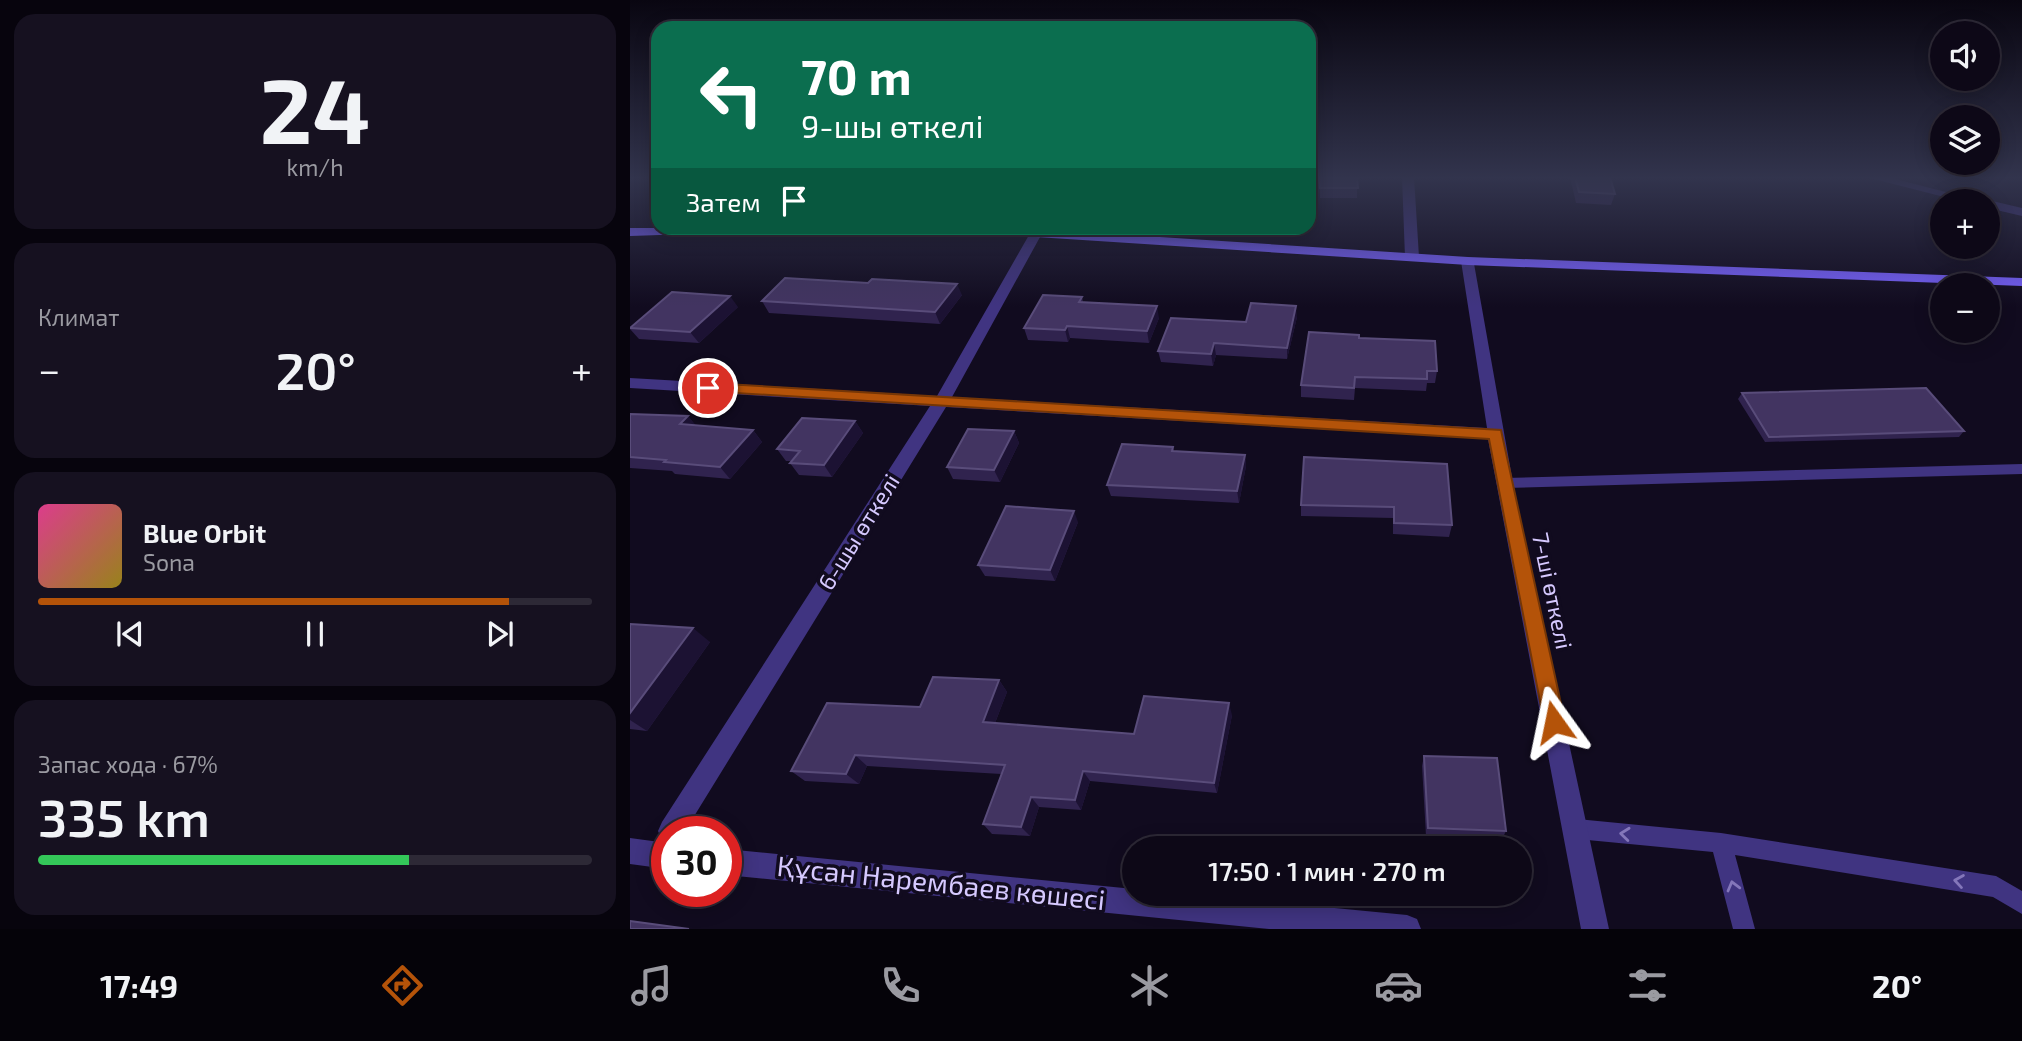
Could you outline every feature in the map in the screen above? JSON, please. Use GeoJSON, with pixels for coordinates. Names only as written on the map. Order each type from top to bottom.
{"type":"FeatureCollection","features":[{"type":"Feature","properties":{"kind":"street"},"geometry":{"type":"LineString","coordinates":[[1410,220],[1412,257]]}},
{"type":"Feature","properties":{"kind":"street"},"geometry":{"type":"LineString","coordinates":[[630,232],[651,231]]}},
{"type":"Feature","properties":{"kind":"street","name":"6-шы өткелі"},"geometry":{"type":"LineString","coordinates":[[680,816],[941,402],[1034,235]]}},
{"type":"Feature","properties":{"kind":"street"},"geometry":{"type":"LineString","coordinates":[[1106,235],[1468,261],[2022,282]]}},
{"type":"Feature","properties":{"kind":"street","name":"7-ші өткелі"},"geometry":{"type":"LineString","coordinates":[[1468,261],[1504,483],[1577,829],[1595,929]]}},
{"type":"Feature","properties":{"kind":"street"},"geometry":{"type":"LineString","coordinates":[[630,383],[1496,434]]}},
{"type":"Feature","properties":{"kind":"street"},"geometry":{"type":"LineString","coordinates":[[630,851],[651,850]]}},
{"type":"Feature","properties":{"kind":"street","name":"Құсан Нарембаев көшесі"},"geometry":{"type":"LineString","coordinates":[[742,864],[1406,929]]}},
{"type":"Feature","properties":{"kind":"lane"},"geometry":{"type":"LineString","coordinates":[[1504,483],[2022,469]]}},
{"type":"Feature","properties":{"kind":"lane"},"geometry":{"type":"LineString","coordinates":[[1577,829],[1721,843],[1996,887],[2022,903]]}},
{"type":"Feature","properties":{"kind":"lane"},"geometry":{"type":"LineString","coordinates":[[1721,843],[1744,929]]}},
{"type":"Feature","properties":{"kind":"building"},"geometry":{"type":"Polygon","coordinates":[[[785,278],[868,283],[872,279],[957,284],[935,312],[762,301],[785,278]]]}},
{"type":"Feature","properties":{"kind":"building"},"geometry":{"type":"Polygon","coordinates":[[[672,292],[730,296],[690,332],[630,328],[672,292]]]}},
{"type":"Feature","properties":{"kind":"building"},"geometry":{"type":"Polygon","coordinates":[[[1043,295],[1082,297],[1079,302],[1157,306],[1147,331],[1067,326],[1065,330],[1024,328],[1043,295]]]}},
{"type":"Feature","properties":{"kind":"building"},"geometry":{"type":"Polygon","coordinates":[[[1251,303],[1296,306],[1287,348],[1214,343],[1211,354],[1158,351],[1171,318],[1246,322],[1251,303]]]}},
{"type":"Feature","properties":{"kind":"building"},"geometry":{"type":"Polygon","coordinates":[[[1309,332],[1359,335],[1359,338],[1435,341],[1437,371],[1427,371],[1427,379],[1355,377],[1354,388],[1301,385],[1309,332]]]}},
{"type":"Feature","properties":{"kind":"building"},"geometry":{"type":"Polygon","coordinates":[[[1926,388],[1964,431],[1769,437],[1742,393],[1926,388]]]}},
{"type":"Feature","properties":{"kind":"building"},"geometry":{"type":"Polygon","coordinates":[[[630,414],[688,416],[680,424],[753,430],[720,467],[664,462],[666,460],[630,457],[630,414]]]}},
{"type":"Feature","properties":{"kind":"building"},"geometry":{"type":"Polygon","coordinates":[[[802,418],[855,421],[824,465],[790,463],[800,451],[777,449],[802,418]]]}},
{"type":"Feature","properties":{"kind":"building"},"geometry":{"type":"Polygon","coordinates":[[[968,429],[1014,431],[994,470],[947,467],[968,429]]]}},
{"type":"Feature","properties":{"kind":"building"},"geometry":{"type":"Polygon","coordinates":[[[1122,444],[1173,447],[1172,451],[1245,455],[1237,491],[1107,485],[1122,444]]]}},
{"type":"Feature","properties":{"kind":"building"},"geometry":{"type":"Polygon","coordinates":[[[1304,457],[1447,464],[1452,525],[1394,523],[1394,507],[1301,505],[1304,457]]]}},
{"type":"Feature","properties":{"kind":"building"},"geometry":{"type":"Polygon","coordinates":[[[1006,506],[1074,511],[1050,570],[978,565],[1006,506]]]}},
{"type":"Feature","properties":{"kind":"building"},"geometry":{"type":"Polygon","coordinates":[[[630,624],[693,628],[630,713],[630,624]]]}},
{"type":"Feature","properties":{"kind":"building"},"geometry":{"type":"Polygon","coordinates":[[[933,677],[999,680],[983,722],[1134,734],[1144,696],[1229,703],[1214,783],[1083,771],[1075,800],[1031,797],[1021,827],[983,824],[1005,765],[855,755],[846,774],[791,771],[827,703],[920,707],[933,677]]]}},
{"type":"Feature","properties":{"kind":"building"},"geometry":{"type":"Polygon","coordinates":[[[1424,756],[1497,758],[1506,831],[1428,828],[1424,756]]]}},
{"type":"Feature","properties":{"kind":"building"},"geometry":{"type":"Polygon","coordinates":[[[630,921],[689,929],[630,929],[630,921]]]}},
{"type":"Feature","properties":{"kind":"route"},"geometry":{"type":"LineString","coordinates":[[708,388],[1496,434],[1554,722]]}}]}
